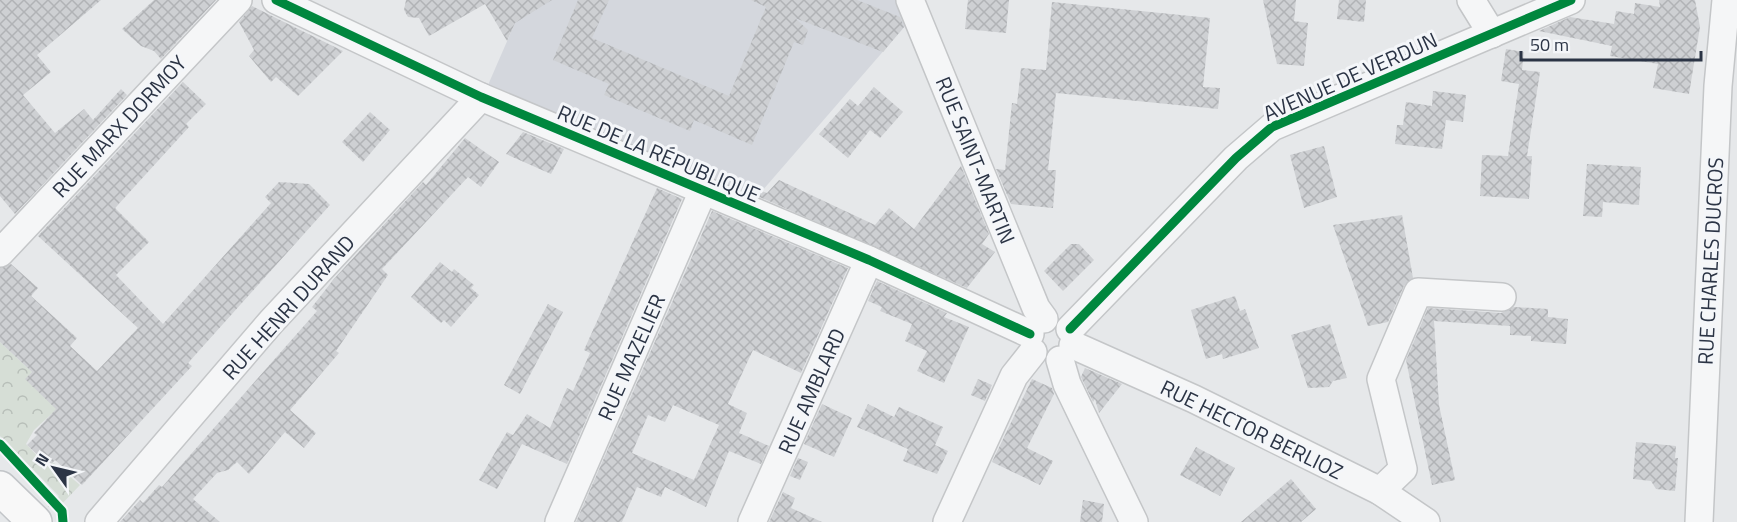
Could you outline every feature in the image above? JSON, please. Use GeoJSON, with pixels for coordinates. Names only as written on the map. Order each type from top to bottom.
{"type":"FeatureCollection","features":[{"type":"Feature","properties":{"kind":"main road"},"geometry":{"type":"LineString","coordinates":[[0,488],[34,522]]}},
{"type":"Feature","properties":{"kind":"street","name":"RUE MARX DORMOY"},"geometry":{"type":"LineString","coordinates":[[0,253],[238,0]]}},
{"type":"Feature","properties":{"kind":"street","name":"RUE DE LA RÉPUBLIQUE"},"geometry":{"type":"LineString","coordinates":[[276,0],[481,97],[869,260],[1036,335]]}},
{"type":"Feature","properties":{"kind":"street","name":"RUE SAINT-MARTIN"},"geometry":{"type":"LineString","coordinates":[[910,0],[1036,308],[1036,335]]}},
{"type":"Feature","properties":{"kind":"street"},"geometry":{"type":"LineString","coordinates":[[1471,0],[1492,34]]}},
{"type":"Feature","properties":{"kind":"street","name":"AVENUE DE VERDUN"},"geometry":{"type":"LineString","coordinates":[[1068,344],[1236,158],[1272,127],[1571,0]]}},
{"type":"Feature","properties":{"kind":"street","name":"RUE CHARLES DUCROS"},"geometry":{"type":"LineString","coordinates":[[1699,522],[1718,86],[1726,0]]}},
{"type":"Feature","properties":{"kind":"street","name":"RUE HENRI DURAND"},"geometry":{"type":"LineString","coordinates":[[99,522],[271,322],[481,97]]}},
{"type":"Feature","properties":{"kind":"street","name":"RUE MAZELIER"},"geometry":{"type":"LineString","coordinates":[[559,522],[703,191]]}},
{"type":"Feature","properties":{"kind":"street","name":"RUE AMBLARD"},"geometry":{"type":"LineString","coordinates":[[752,522],[869,260]]}},
{"type":"Feature","properties":{"kind":"street"},"geometry":{"type":"LineString","coordinates":[[1380,491],[1403,469],[1381,379],[1418,292],[1502,297]]}},
{"type":"Feature","properties":{"kind":"street"},"geometry":{"type":"LineString","coordinates":[[946,522],[1014,376],[1036,335],[1059,319],[1068,344],[1067,384],[1134,522]]}},
{"type":"Feature","properties":{"kind":"street"},"geometry":{"type":"LineString","coordinates":[[1036,335],[1040,359],[1050,361],[1068,344]]}},
{"type":"Feature","properties":{"kind":"street","name":"RUE HECTOR BERLIOZ"},"geometry":{"type":"LineString","coordinates":[[1068,344],[1194,399],[1380,491],[1426,522]]}},
{"type":"Feature","properties":{"kind":"shaded area"},"geometry":{"type":"Polygon","coordinates":[[[525,0],[896,0],[906,25],[755,199],[488,85],[525,0]]]}},
{"type":"Feature","properties":{"kind":"green space"},"geometry":{"type":"Polygon","coordinates":[[[0,342],[32,372],[26,379],[57,409],[34,430],[26,444],[41,460],[54,463],[80,485],[58,508],[48,507],[59,496],[0,436],[0,342]]]}},
{"type":"Feature","properties":{"kind":"building"},"geometry":{"type":"Polygon","coordinates":[[[0,0],[101,0],[37,55],[51,72],[23,95],[55,133],[84,109],[93,120],[121,89],[127,95],[15,214],[0,196],[0,0]]]}},
{"type":"Feature","properties":{"kind":"building"},"geometry":{"type":"Polygon","coordinates":[[[154,0],[216,0],[161,59],[154,51],[141,46],[122,29],[154,0]]]}},
{"type":"Feature","properties":{"kind":"building"},"geometry":{"type":"Polygon","coordinates":[[[406,0],[552,0],[515,23],[507,41],[485,4],[429,36],[419,18],[408,17],[404,10],[406,0]]]}},
{"type":"Feature","properties":{"kind":"building"},"geometry":{"type":"Polygon","coordinates":[[[578,0],[609,0],[592,38],[729,96],[766,7],[751,0],[857,0],[900,17],[904,27],[883,52],[795,18],[808,30],[803,45],[794,42],[752,145],[694,120],[690,131],[604,95],[609,84],[553,60],[578,0]]]}},
{"type":"Feature","properties":{"kind":"building"},"geometry":{"type":"Polygon","coordinates":[[[968,0],[1009,0],[1006,33],[965,29],[968,0]]]}},
{"type":"Feature","properties":{"kind":"building"},"geometry":{"type":"Polygon","coordinates":[[[1263,0],[1296,0],[1294,21],[1308,23],[1304,66],[1277,64],[1263,0]]]}},
{"type":"Feature","properties":{"kind":"building"},"geometry":{"type":"Polygon","coordinates":[[[1339,0],[1366,0],[1364,22],[1337,19],[1339,0]]]}},
{"type":"Feature","properties":{"kind":"building"},"geometry":{"type":"Polygon","coordinates":[[[1659,0],[1695,0],[1700,27],[1689,94],[1653,88],[1658,64],[1610,56],[1612,46],[1539,31],[1570,17],[1614,24],[1616,11],[1634,14],[1635,3],[1660,7],[1659,0]]]}},
{"type":"Feature","properties":{"kind":"building"},"geometry":{"type":"Polygon","coordinates":[[[1052,2],[1210,18],[1203,87],[1220,88],[1218,109],[1056,93],[1048,170],[1056,170],[1053,208],[1011,204],[996,169],[1005,170],[1012,103],[1017,104],[1021,68],[1046,70],[1052,2]]]}},
{"type":"Feature","properties":{"kind":"building"},"geometry":{"type":"Polygon","coordinates":[[[252,6],[343,51],[298,96],[276,77],[271,82],[249,56],[254,50],[239,22],[252,6]]]}},
{"type":"Feature","properties":{"kind":"building"},"geometry":{"type":"Polygon","coordinates":[[[1506,49],[1524,52],[1522,70],[1540,72],[1527,156],[1532,156],[1529,199],[1480,196],[1482,155],[1508,156],[1519,84],[1501,81],[1506,49]]]}},
{"type":"Feature","properties":{"kind":"building"},"geometry":{"type":"Polygon","coordinates":[[[183,82],[206,104],[186,124],[189,127],[115,208],[149,242],[116,275],[163,324],[271,203],[265,197],[279,182],[309,184],[330,205],[188,363],[192,366],[82,485],[55,460],[49,466],[27,445],[37,435],[34,433],[56,409],[25,379],[32,372],[0,342],[0,268],[11,264],[38,288],[31,296],[77,338],[70,346],[97,371],[138,328],[38,236],[183,82]]]}},
{"type":"Feature","properties":{"kind":"building"},"geometry":{"type":"Polygon","coordinates":[[[874,87],[903,112],[880,138],[870,130],[848,158],[819,134],[850,99],[858,106],[874,87]]]}},
{"type":"Feature","properties":{"kind":"building"},"geometry":{"type":"Polygon","coordinates":[[[1433,91],[1466,95],[1463,122],[1446,120],[1442,149],[1395,144],[1397,125],[1403,125],[1406,102],[1432,106],[1433,91]]]}},
{"type":"Feature","properties":{"kind":"building"},"geometry":{"type":"Polygon","coordinates":[[[370,112],[390,130],[363,162],[342,142],[370,112]]]}},
{"type":"Feature","properties":{"kind":"building"},"geometry":{"type":"Polygon","coordinates":[[[523,132],[564,149],[551,174],[506,154],[523,132]]]}},
{"type":"Feature","properties":{"kind":"building"},"geometry":{"type":"Polygon","coordinates":[[[465,138],[499,162],[481,187],[468,177],[382,269],[388,275],[336,351],[339,353],[290,410],[316,433],[304,448],[285,432],[249,474],[237,462],[228,470],[217,473],[193,499],[220,522],[120,522],[140,500],[143,503],[159,485],[162,487],[317,311],[312,307],[333,280],[423,182],[426,185],[465,138]]]}},
{"type":"Feature","properties":{"kind":"building"},"geometry":{"type":"Polygon","coordinates":[[[1324,146],[1337,197],[1304,208],[1290,155],[1324,146]]]}},
{"type":"Feature","properties":{"kind":"building"},"geometry":{"type":"Polygon","coordinates":[[[1587,164],[1641,167],[1639,205],[1603,202],[1602,217],[1583,216],[1587,164]]]}},
{"type":"Feature","properties":{"kind":"building"},"geometry":{"type":"Polygon","coordinates":[[[961,166],[989,234],[982,244],[995,252],[967,288],[746,191],[748,186],[767,193],[779,180],[875,225],[889,208],[914,229],[961,166]]]}},
{"type":"Feature","properties":{"kind":"building"},"geometry":{"type":"Polygon","coordinates":[[[657,188],[682,199],[567,464],[522,444],[497,489],[479,480],[507,432],[513,435],[527,414],[550,428],[567,388],[573,391],[590,353],[584,350],[657,188]]]}},
{"type":"Feature","properties":{"kind":"building"},"geometry":{"type":"Polygon","coordinates":[[[712,211],[848,268],[801,373],[753,350],[728,404],[747,413],[739,433],[769,446],[761,464],[729,451],[706,507],[665,487],[661,497],[637,487],[622,522],[576,522],[712,211]],[[673,405],[665,422],[648,415],[632,453],[694,480],[719,425],[673,405]]]}},
{"type":"Feature","properties":{"kind":"building"},"geometry":{"type":"Polygon","coordinates":[[[1402,215],[1413,278],[1404,286],[1388,322],[1368,326],[1333,225],[1402,215]]]}},
{"type":"Feature","properties":{"kind":"building"},"geometry":{"type":"Polygon","coordinates":[[[1071,244],[1079,244],[1094,260],[1063,291],[1044,271],[1071,244]]]}},
{"type":"Feature","properties":{"kind":"building"},"geometry":{"type":"Polygon","coordinates":[[[440,262],[452,272],[454,269],[474,285],[471,288],[479,295],[451,327],[444,320],[441,323],[411,297],[440,262]]]}},
{"type":"Feature","properties":{"kind":"building"},"geometry":{"type":"Polygon","coordinates":[[[877,281],[947,313],[944,317],[969,327],[944,383],[917,371],[927,351],[905,341],[912,324],[880,311],[882,307],[868,301],[877,281]]]}},
{"type":"Feature","properties":{"kind":"building"},"geometry":{"type":"Polygon","coordinates":[[[1235,296],[1240,311],[1245,309],[1259,348],[1223,359],[1222,354],[1206,359],[1191,310],[1235,296]]]}},
{"type":"Feature","properties":{"kind":"building"},"geometry":{"type":"Polygon","coordinates":[[[548,304],[563,312],[520,394],[504,385],[548,304]]]}},
{"type":"Feature","properties":{"kind":"building"},"geometry":{"type":"Polygon","coordinates":[[[1514,307],[1548,309],[1548,317],[1568,319],[1566,344],[1531,341],[1531,336],[1510,335],[1510,326],[1434,321],[1439,405],[1455,480],[1432,485],[1406,360],[1428,308],[1501,313],[1514,307]]]}},
{"type":"Feature","properties":{"kind":"building"},"geometry":{"type":"Polygon","coordinates":[[[1330,324],[1347,378],[1333,381],[1329,387],[1308,388],[1291,335],[1330,324]]]}},
{"type":"Feature","properties":{"kind":"building"},"geometry":{"type":"Polygon","coordinates":[[[1085,368],[1122,384],[1099,413],[1095,399],[1093,402],[1081,377],[1085,368]]]}},
{"type":"Feature","properties":{"kind":"building"},"geometry":{"type":"Polygon","coordinates":[[[978,379],[992,385],[985,401],[971,395],[978,379]]]}},
{"type":"Feature","properties":{"kind":"building"},"geometry":{"type":"Polygon","coordinates":[[[1032,379],[1052,388],[1054,394],[1027,448],[1053,461],[1040,485],[992,462],[1032,379]]]}},
{"type":"Feature","properties":{"kind":"building"},"geometry":{"type":"Polygon","coordinates":[[[822,404],[852,418],[834,457],[804,444],[822,404]]]}},
{"type":"Feature","properties":{"kind":"building"},"geometry":{"type":"Polygon","coordinates":[[[868,404],[894,417],[899,407],[943,427],[935,445],[948,451],[937,474],[903,461],[908,449],[857,427],[868,404]]]}},
{"type":"Feature","properties":{"kind":"building"},"geometry":{"type":"Polygon","coordinates":[[[1636,442],[1676,446],[1675,458],[1678,458],[1675,491],[1656,489],[1651,481],[1633,479],[1636,442]]]}},
{"type":"Feature","properties":{"kind":"building"},"geometry":{"type":"Polygon","coordinates":[[[1196,447],[1235,468],[1220,496],[1180,475],[1196,447]]]}},
{"type":"Feature","properties":{"kind":"building"},"geometry":{"type":"Polygon","coordinates":[[[798,458],[808,462],[800,480],[790,476],[798,458]]]}},
{"type":"Feature","properties":{"kind":"building"},"geometry":{"type":"Polygon","coordinates":[[[1291,479],[1316,509],[1301,522],[1241,522],[1291,479]]]}},
{"type":"Feature","properties":{"kind":"building"},"geometry":{"type":"Polygon","coordinates":[[[783,492],[795,498],[791,508],[822,522],[769,522],[783,492]]]}},
{"type":"Feature","properties":{"kind":"building"},"geometry":{"type":"Polygon","coordinates":[[[1083,500],[1104,504],[1102,522],[1080,522],[1083,500]]]}},
{"type":"Feature","properties":{"kind":"cycle path"},"geometry":{"type":"LineString","coordinates":[[276,0],[481,97],[869,260],[1030,334]]}},
{"type":"Feature","properties":{"kind":"cycle path"},"geometry":{"type":"LineString","coordinates":[[1070,329],[1236,158],[1272,127],[1571,0]]}},
{"type":"Feature","properties":{"kind":"cycle path"},"geometry":{"type":"LineString","coordinates":[[0,444],[62,511],[63,522]]}}]}
